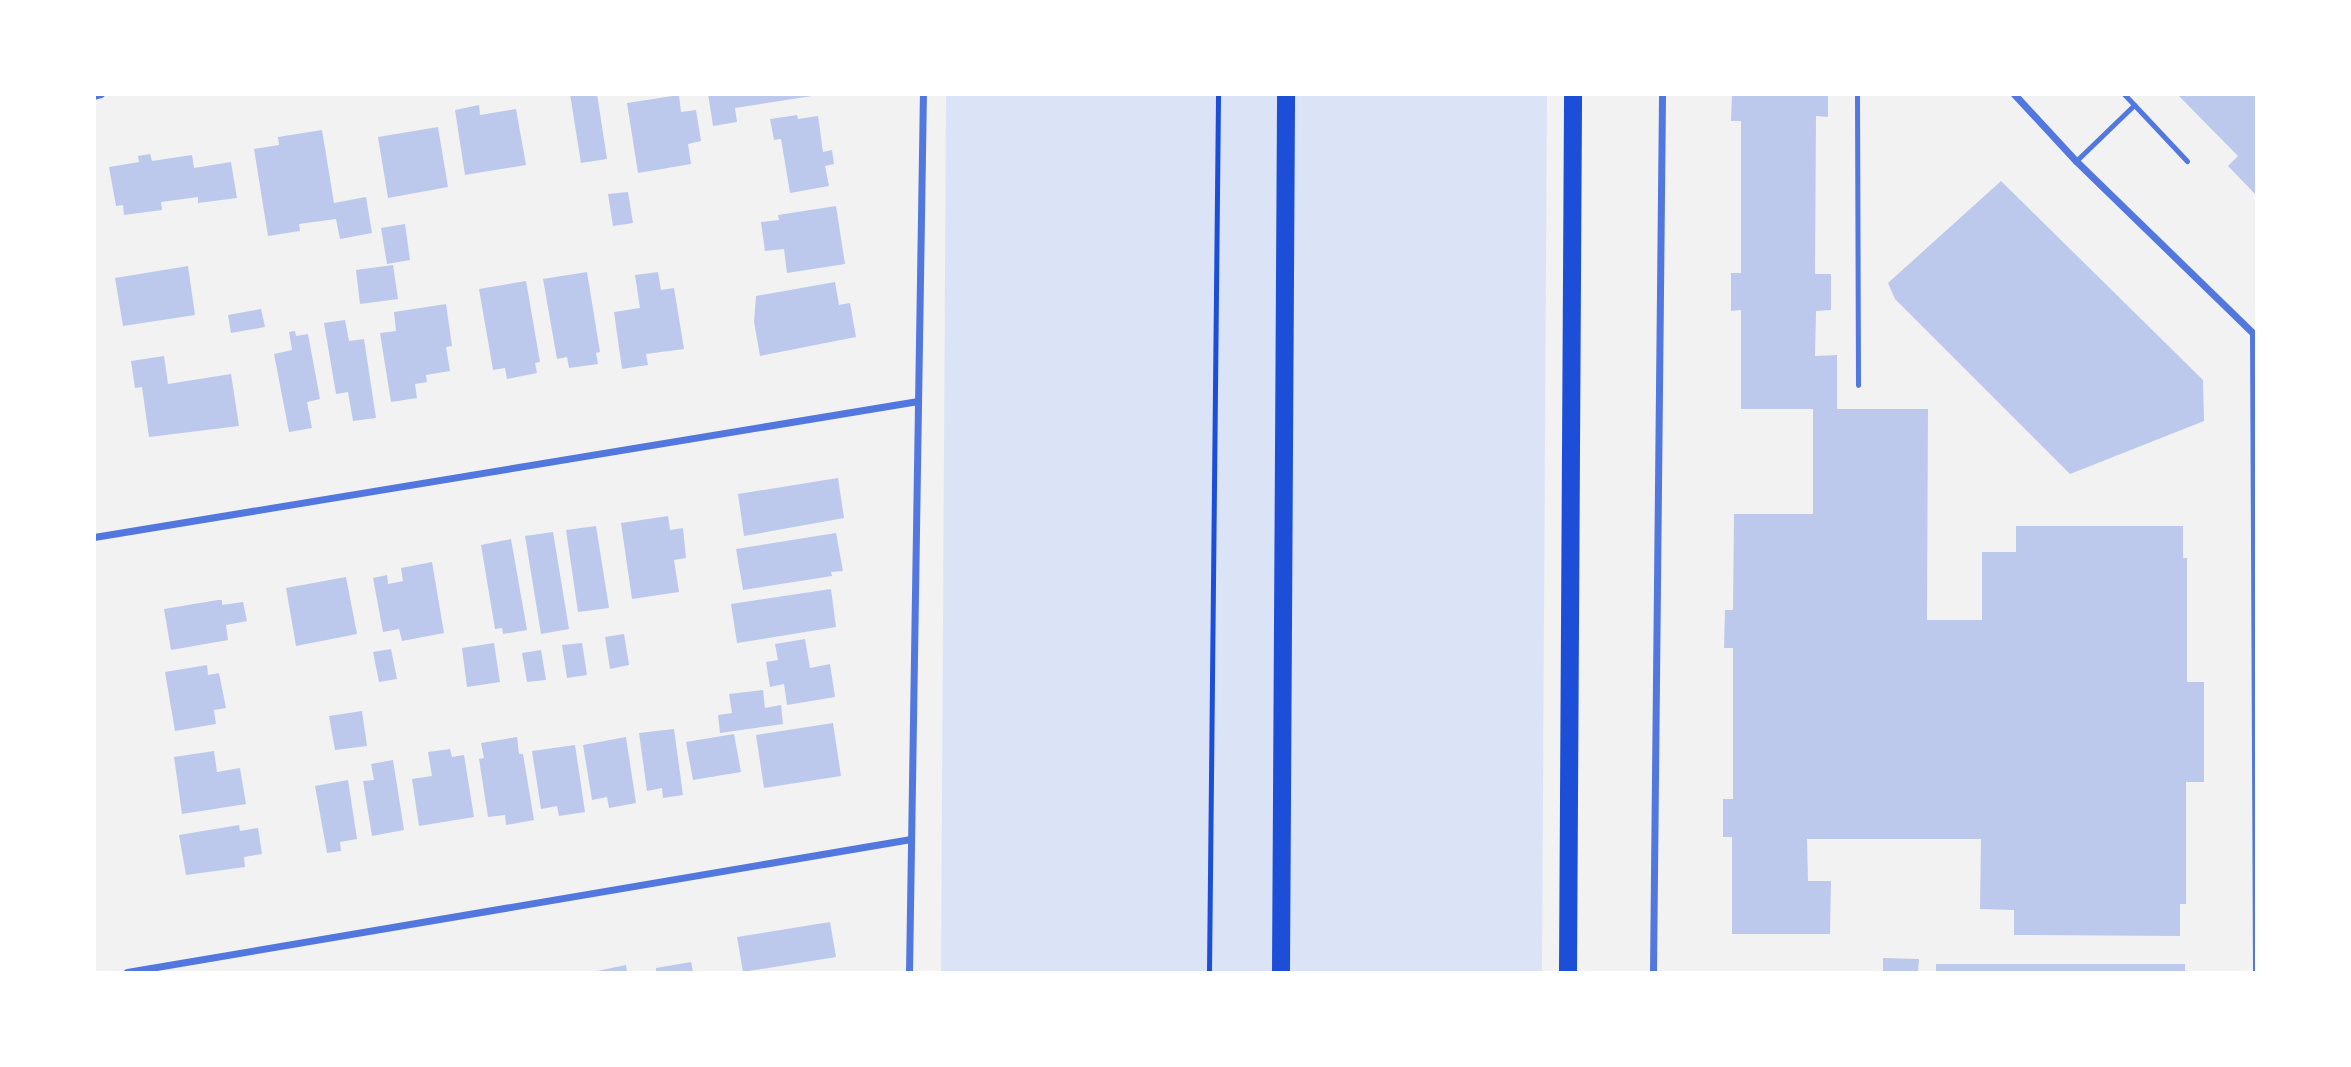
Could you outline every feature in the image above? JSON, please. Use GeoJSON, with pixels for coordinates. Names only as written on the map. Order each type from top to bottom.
{"type":"FeatureCollection","features":[{"type":"Feature","properties":{"kind":"main road"},"geometry":{"type":"LineString","coordinates":[[1281,972],[1286,94]]}},
{"type":"Feature","properties":{"kind":"main road"},"geometry":{"type":"LineString","coordinates":[[1568,972],[1573,94]]}},
{"type":"Feature","properties":{"kind":"street"},"geometry":{"type":"LineString","coordinates":[[94,96],[102,94]]}},
{"type":"Feature","properties":{"kind":"street"},"geometry":{"type":"LineString","coordinates":[[909,972],[923,94]]}},
{"type":"Feature","properties":{"kind":"street"},"geometry":{"type":"LineString","coordinates":[[1653,972],[1662,94]]}},
{"type":"Feature","properties":{"kind":"street"},"geometry":{"type":"LineString","coordinates":[[2014,94],[2076,161],[2255,335],[2256,972]]}},
{"type":"Feature","properties":{"kind":"street"},"geometry":{"type":"LineString","coordinates":[[94,537],[918,401]]}},
{"type":"Feature","properties":{"kind":"street"},"geometry":{"type":"LineString","coordinates":[[127,972],[911,839]]}},
{"type":"Feature","properties":{"kind":"lane"},"geometry":{"type":"LineString","coordinates":[[1857,94],[1858,386]]}},
{"type":"Feature","properties":{"kind":"lane"},"geometry":{"type":"LineString","coordinates":[[2124,94],[2187,161]]}},
{"type":"Feature","properties":{"kind":"lane"},"geometry":{"type":"LineString","coordinates":[[2076,161],[2134,105]]}},
{"type":"Feature","properties":{"kind":"path"},"geometry":{"type":"LineString","coordinates":[[1209,972],[1218,94]]}},
{"type":"Feature","properties":{"kind":"shaded area"},"geometry":{"type":"Polygon","coordinates":[[[946,95],[1547,95],[1542,972],[941,972],[946,95]]]}},
{"type":"Feature","properties":{"kind":"building"},"geometry":{"type":"Polygon","coordinates":[[[570,94],[597,94],[607,159],[581,163],[570,94]]]}},
{"type":"Feature","properties":{"kind":"building"},"geometry":{"type":"Polygon","coordinates":[[[708,94],[812,96],[735,108],[737,122],[713,126],[708,94]]]}},
{"type":"Feature","properties":{"kind":"building"},"geometry":{"type":"Polygon","coordinates":[[[1732,94],[1828,94],[1828,117],[1816,116],[1815,274],[1831,274],[1831,310],[1816,311],[1815,356],[1837,355],[1837,409],[1928,409],[1927,620],[1982,620],[1982,552],[2016,552],[2016,526],[2183,526],[2183,558],[2187,558],[2187,682],[2204,682],[2204,782],[2186,782],[2186,904],[2180,904],[2180,936],[2014,935],[2014,910],[1980,909],[1981,839],[1807,839],[1808,881],[1831,881],[1830,934],[1732,934],[1732,837],[1723,837],[1723,799],[1733,799],[1733,648],[1724,648],[1725,610],[1733,610],[1734,514],[1813,514],[1813,409],[1741,409],[1741,310],[1731,311],[1731,273],[1741,273],[1741,121],[1731,121],[1732,94]]]}},
{"type":"Feature","properties":{"kind":"building"},"geometry":{"type":"Polygon","coordinates":[[[2177,94],[2256,94],[2256,195],[2228,166],[2238,156],[2177,94]]]}},
{"type":"Feature","properties":{"kind":"building"},"geometry":{"type":"Polygon","coordinates":[[[679,95],[681,112],[696,110],[701,141],[688,144],[691,164],[638,173],[627,103],[679,95]]]}},
{"type":"Feature","properties":{"kind":"building"},"geometry":{"type":"Polygon","coordinates":[[[479,105],[480,115],[516,109],[526,165],[465,175],[455,110],[479,105]]]}},
{"type":"Feature","properties":{"kind":"building"},"geometry":{"type":"Polygon","coordinates":[[[797,115],[798,119],[818,116],[823,152],[832,150],[834,164],[825,166],[829,186],[790,193],[781,139],[774,140],[770,119],[797,115]]]}},
{"type":"Feature","properties":{"kind":"building"},"geometry":{"type":"Polygon","coordinates":[[[438,127],[448,187],[388,198],[378,137],[438,127]]]}},
{"type":"Feature","properties":{"kind":"building"},"geometry":{"type":"Polygon","coordinates":[[[322,130],[334,203],[366,197],[372,233],[340,239],[336,219],[299,224],[300,231],[268,236],[254,149],[279,145],[278,137],[322,130]]]}},
{"type":"Feature","properties":{"kind":"building"},"geometry":{"type":"Polygon","coordinates":[[[150,154],[152,161],[192,155],[194,168],[231,162],[237,198],[198,203],[198,197],[161,202],[162,210],[124,215],[123,205],[116,206],[109,167],[139,162],[138,156],[150,154]]]}},
{"type":"Feature","properties":{"kind":"building"},"geometry":{"type":"Polygon","coordinates":[[[2001,181],[2203,380],[2204,421],[2070,474],[1895,299],[1888,283],[2001,181]]]}},
{"type":"Feature","properties":{"kind":"building"},"geometry":{"type":"Polygon","coordinates":[[[628,192],[633,223],[613,226],[608,194],[628,192]]]}},
{"type":"Feature","properties":{"kind":"building"},"geometry":{"type":"Polygon","coordinates":[[[836,206],[845,264],[787,273],[784,249],[765,251],[761,222],[779,220],[778,215],[836,206]]]}},
{"type":"Feature","properties":{"kind":"building"},"geometry":{"type":"Polygon","coordinates":[[[405,224],[410,260],[387,264],[381,228],[405,224]]]}},
{"type":"Feature","properties":{"kind":"building"},"geometry":{"type":"Polygon","coordinates":[[[393,265],[398,299],[360,304],[356,270],[393,265]]]}},
{"type":"Feature","properties":{"kind":"building"},"geometry":{"type":"Polygon","coordinates":[[[188,266],[195,315],[123,326],[115,278],[188,266]]]}},
{"type":"Feature","properties":{"kind":"building"},"geometry":{"type":"Polygon","coordinates":[[[587,272],[600,352],[596,353],[598,364],[569,368],[567,357],[557,359],[543,279],[587,272]]]}},
{"type":"Feature","properties":{"kind":"building"},"geometry":{"type":"Polygon","coordinates":[[[658,272],[661,290],[674,288],[684,349],[646,354],[648,365],[622,369],[614,312],[640,308],[635,275],[658,272]]]}},
{"type":"Feature","properties":{"kind":"building"},"geometry":{"type":"Polygon","coordinates":[[[526,281],[540,362],[535,363],[537,373],[507,379],[505,368],[493,370],[479,289],[526,281]]]}},
{"type":"Feature","properties":{"kind":"building"},"geometry":{"type":"Polygon","coordinates":[[[835,282],[839,305],[850,303],[856,337],[760,356],[754,322],[756,296],[835,282]]]}},
{"type":"Feature","properties":{"kind":"building"},"geometry":{"type":"Polygon","coordinates":[[[446,304],[452,346],[446,347],[450,371],[426,375],[427,382],[415,384],[417,398],[391,402],[380,333],[396,331],[394,312],[446,304]]]}},
{"type":"Feature","properties":{"kind":"building"},"geometry":{"type":"Polygon","coordinates":[[[261,309],[265,327],[231,333],[228,315],[261,309]]]}},
{"type":"Feature","properties":{"kind":"building"},"geometry":{"type":"Polygon","coordinates":[[[345,320],[349,341],[364,339],[376,418],[353,421],[348,392],[336,394],[324,323],[345,320]]]}},
{"type":"Feature","properties":{"kind":"building"},"geometry":{"type":"Polygon","coordinates":[[[295,331],[296,336],[308,334],[320,399],[307,402],[312,428],[289,432],[274,354],[292,350],[289,332],[295,331]]]}},
{"type":"Feature","properties":{"kind":"building"},"geometry":{"type":"Polygon","coordinates":[[[164,356],[168,384],[231,374],[239,426],[149,437],[142,387],[135,388],[131,361],[164,356]]]}},
{"type":"Feature","properties":{"kind":"building"},"geometry":{"type":"Polygon","coordinates":[[[838,478],[844,518],[744,536],[738,494],[838,478]]]}},
{"type":"Feature","properties":{"kind":"building"},"geometry":{"type":"Polygon","coordinates":[[[668,516],[670,530],[683,528],[686,558],[674,560],[679,592],[632,599],[621,523],[668,516]]]}},
{"type":"Feature","properties":{"kind":"building"},"geometry":{"type":"Polygon","coordinates":[[[596,526],[609,608],[578,612],[566,530],[596,526]]]}},
{"type":"Feature","properties":{"kind":"building"},"geometry":{"type":"Polygon","coordinates":[[[553,532],[569,629],[541,634],[525,536],[553,532]]]}},
{"type":"Feature","properties":{"kind":"building"},"geometry":{"type":"Polygon","coordinates":[[[836,533],[843,571],[831,572],[832,576],[743,590],[736,549],[836,533]]]}},
{"type":"Feature","properties":{"kind":"building"},"geometry":{"type":"Polygon","coordinates":[[[511,539],[527,630],[503,634],[502,628],[495,629],[481,545],[511,539]]]}},
{"type":"Feature","properties":{"kind":"building"},"geometry":{"type":"Polygon","coordinates":[[[432,562],[444,633],[402,641],[399,629],[383,632],[373,578],[387,575],[388,584],[403,581],[401,568],[432,562]]]}},
{"type":"Feature","properties":{"kind":"building"},"geometry":{"type":"Polygon","coordinates":[[[346,577],[357,634],[296,646],[286,588],[346,577]]]}},
{"type":"Feature","properties":{"kind":"building"},"geometry":{"type":"Polygon","coordinates":[[[831,589],[836,627],[737,643],[731,604],[831,589]]]}},
{"type":"Feature","properties":{"kind":"building"},"geometry":{"type":"Polygon","coordinates":[[[222,600],[222,605],[243,602],[247,621],[226,625],[228,640],[171,650],[164,609],[222,600]]]}},
{"type":"Feature","properties":{"kind":"building"},"geometry":{"type":"Polygon","coordinates":[[[624,634],[629,665],[610,669],[605,637],[624,634]]]}},
{"type":"Feature","properties":{"kind":"building"},"geometry":{"type":"Polygon","coordinates":[[[805,639],[810,668],[830,664],[835,697],[787,705],[784,684],[770,687],[766,662],[778,660],[775,644],[805,639]]]}},
{"type":"Feature","properties":{"kind":"building"},"geometry":{"type":"Polygon","coordinates":[[[494,643],[500,682],[467,687],[462,648],[494,643]]]}},
{"type":"Feature","properties":{"kind":"building"},"geometry":{"type":"Polygon","coordinates":[[[582,643],[587,675],[567,678],[562,645],[582,643]]]}},
{"type":"Feature","properties":{"kind":"building"},"geometry":{"type":"Polygon","coordinates":[[[391,649],[397,679],[379,682],[373,652],[391,649]]]}},
{"type":"Feature","properties":{"kind":"building"},"geometry":{"type":"Polygon","coordinates":[[[541,650],[546,680],[527,682],[522,653],[541,650]]]}},
{"type":"Feature","properties":{"kind":"building"},"geometry":{"type":"Polygon","coordinates":[[[207,665],[208,675],[219,673],[226,708],[214,710],[216,724],[175,731],[165,672],[207,665]]]}},
{"type":"Feature","properties":{"kind":"building"},"geometry":{"type":"Polygon","coordinates":[[[763,690],[765,708],[781,705],[783,724],[720,733],[718,715],[732,713],[729,694],[763,690]]]}},
{"type":"Feature","properties":{"kind":"building"},"geometry":{"type":"Polygon","coordinates":[[[362,711],[367,746],[335,750],[329,716],[362,711]]]}},
{"type":"Feature","properties":{"kind":"building"},"geometry":{"type":"Polygon","coordinates":[[[833,723],[841,776],[764,788],[756,735],[833,723]]]}},
{"type":"Feature","properties":{"kind":"building"},"geometry":{"type":"Polygon","coordinates":[[[674,729],[683,795],[663,798],[662,788],[647,791],[639,733],[674,729]]]}},
{"type":"Feature","properties":{"kind":"building"},"geometry":{"type":"Polygon","coordinates":[[[734,734],[741,772],[693,780],[686,742],[734,734]]]}},
{"type":"Feature","properties":{"kind":"building"},"geometry":{"type":"Polygon","coordinates":[[[517,737],[519,754],[523,754],[534,820],[506,825],[505,815],[488,817],[479,759],[484,758],[481,743],[517,737]]]}},
{"type":"Feature","properties":{"kind":"building"},"geometry":{"type":"Polygon","coordinates":[[[626,737],[636,803],[609,808],[607,797],[592,800],[583,745],[626,737]]]}},
{"type":"Feature","properties":{"kind":"building"},"geometry":{"type":"Polygon","coordinates":[[[575,745],[585,812],[559,816],[557,806],[541,809],[532,751],[575,745]]]}},
{"type":"Feature","properties":{"kind":"building"},"geometry":{"type":"Polygon","coordinates":[[[450,749],[452,757],[464,755],[474,817],[419,826],[412,779],[432,776],[428,752],[450,749]]]}},
{"type":"Feature","properties":{"kind":"building"},"geometry":{"type":"Polygon","coordinates":[[[214,751],[217,772],[240,768],[246,804],[182,814],[174,757],[214,751]]]}},
{"type":"Feature","properties":{"kind":"building"},"geometry":{"type":"Polygon","coordinates":[[[393,760],[404,830],[372,836],[363,781],[374,780],[371,764],[393,760]]]}},
{"type":"Feature","properties":{"kind":"building"},"geometry":{"type":"Polygon","coordinates":[[[348,780],[357,839],[340,842],[341,851],[327,853],[315,786],[348,780]]]}},
{"type":"Feature","properties":{"kind":"building"},"geometry":{"type":"Polygon","coordinates":[[[239,825],[240,831],[258,828],[262,854],[244,857],[245,867],[186,875],[179,835],[239,825]]]}},
{"type":"Feature","properties":{"kind":"building"},"geometry":{"type":"Polygon","coordinates":[[[830,922],[836,957],[743,972],[737,937],[830,922]]]}},
{"type":"Feature","properties":{"kind":"building"},"geometry":{"type":"Polygon","coordinates":[[[1883,958],[1919,959],[1918,972],[1883,972],[1883,958]]]}},
{"type":"Feature","properties":{"kind":"building"},"geometry":{"type":"Polygon","coordinates":[[[691,962],[693,972],[656,972],[656,968],[691,962]]]}},
{"type":"Feature","properties":{"kind":"building"},"geometry":{"type":"Polygon","coordinates":[[[1936,964],[2185,964],[2185,972],[1936,972],[1936,964]]]}},
{"type":"Feature","properties":{"kind":"building"},"geometry":{"type":"Polygon","coordinates":[[[626,965],[627,972],[597,972],[597,971],[626,965]]]}}]}
